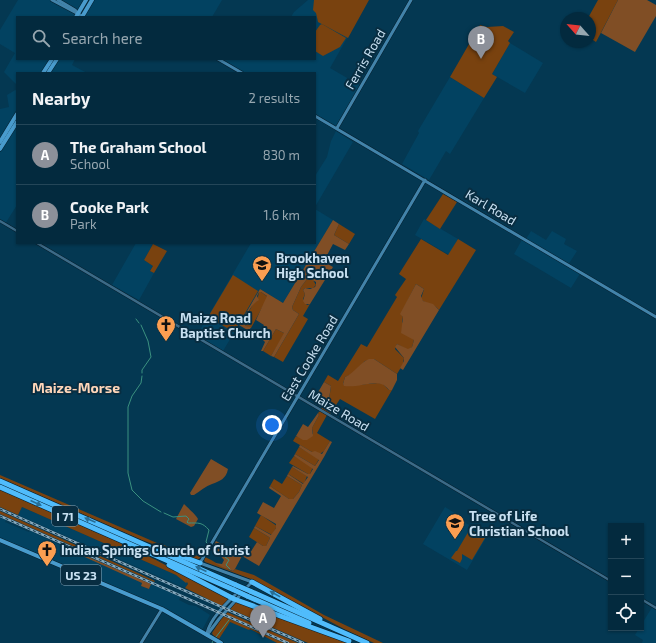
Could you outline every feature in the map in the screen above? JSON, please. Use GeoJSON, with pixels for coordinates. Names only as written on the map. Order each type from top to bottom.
{"type":"FeatureCollection","features":[{"type":"Feature","properties":{"kind":"highway","name":"I 71"},"geometry":{"type":"LineString","coordinates":[[0,481],[125,536],[235,588]]}},
{"type":"Feature","properties":{"kind":"highway","name":"I 71"},"geometry":{"type":"LineString","coordinates":[[0,487],[130,544],[367,643]]}},
{"type":"Feature","properties":{"kind":"highway"},"geometry":{"type":"LineString","coordinates":[[125,536],[200,563]]}},
{"type":"Feature","properties":{"kind":"highway"},"geometry":{"type":"LineString","coordinates":[[130,544],[234,599],[351,642]]}},
{"type":"Feature","properties":{"kind":"highway"},"geometry":{"type":"LineString","coordinates":[[251,581],[344,633]]}},
{"type":"Feature","properties":{"kind":"highway","name":"I 71"},"geometry":{"type":"LineString","coordinates":[[249,594],[351,642]]}},
{"type":"Feature","properties":{"kind":"main road"},"geometry":{"type":"LineString","coordinates":[[52,0],[80,16]]}},
{"type":"Feature","properties":{"kind":"main road"},"geometry":{"type":"LineString","coordinates":[[58,0],[75,10],[80,16]]}},
{"type":"Feature","properties":{"kind":"main road"},"geometry":{"type":"LineString","coordinates":[[80,16],[86,0]]}},
{"type":"Feature","properties":{"kind":"main road"},"geometry":{"type":"LineString","coordinates":[[80,16],[92,0]]}},
{"type":"Feature","properties":{"kind":"main road","name":"Ferris Road"},"geometry":{"type":"LineString","coordinates":[[337,128],[411,0]]}},
{"type":"Feature","properties":{"kind":"main road"},"geometry":{"type":"LineString","coordinates":[[44,72],[51,60]]}},
{"type":"Feature","properties":{"kind":"main road"},"geometry":{"type":"LineString","coordinates":[[48,72],[52,60]]}},
{"type":"Feature","properties":{"kind":"main road"},"geometry":{"type":"LineString","coordinates":[[49,72],[56,60]]}},
{"type":"Feature","properties":{"kind":"main road"},"geometry":{"type":"LineString","coordinates":[[220,60],[240,72]]}},
{"type":"Feature","properties":{"kind":"main road"},"geometry":{"type":"LineString","coordinates":[[0,142],[16,116]]}},
{"type":"Feature","properties":{"kind":"main road","name":"Karl Road"},"geometry":{"type":"LineString","coordinates":[[316,117],[656,317]]}},
{"type":"Feature","properties":{"kind":"main road"},"geometry":{"type":"LineString","coordinates":[[0,149],[16,124]]}},
{"type":"Feature","properties":{"kind":"main road","name":"East Cooke Road"},"geometry":{"type":"LineString","coordinates":[[200,563],[425,180]]}},
{"type":"Feature","properties":{"kind":"main road","name":"US 23"},"geometry":{"type":"LineString","coordinates":[[0,540],[162,609],[221,643]]}},
{"type":"Feature","properties":{"kind":"main road"},"geometry":{"type":"LineString","coordinates":[[200,563],[251,581],[216,617],[208,629],[207,635]]}},
{"type":"Feature","properties":{"kind":"main road"},"geometry":{"type":"LineString","coordinates":[[141,643],[162,609]]}},
{"type":"Feature","properties":{"kind":"street"},"geometry":{"type":"LineString","coordinates":[[0,222],[16,231]]}},
{"type":"Feature","properties":{"kind":"street","name":"Maize Road"},"geometry":{"type":"LineString","coordinates":[[39,244],[608,579]]}},
{"type":"Feature","properties":{"kind":"street"},"geometry":{"type":"LineString","coordinates":[[644,601],[656,608]]}},
{"type":"Feature","properties":{"kind":"shaded area"},"geometry":{"type":"Polygon","coordinates":[[[18,0],[222,0],[213,16],[16,16],[16,60],[74,60],[72,65],[85,72],[16,72],[16,84],[4,72],[15,53],[0,44],[0,30],[18,0]]]}},
{"type":"Feature","properties":{"kind":"shaded area"},"geometry":{"type":"Polygon","coordinates":[[[308,0],[356,0],[366,5],[330,68],[361,86],[336,131],[316,120],[316,72],[241,72],[221,60],[316,60],[316,16],[292,16],[308,0]]]}},
{"type":"Feature","properties":{"kind":"shaded area"},"geometry":{"type":"Polygon","coordinates":[[[314,0],[369,0],[348,38],[318,22],[316,13],[313,10],[314,0]]]}},
{"type":"Feature","properties":{"kind":"shaded area"},"geometry":{"type":"Polygon","coordinates":[[[598,0],[618,0],[596,42],[596,12],[591,12],[598,0]]]}},
{"type":"Feature","properties":{"kind":"shaded area"},"geometry":{"type":"Polygon","coordinates":[[[618,0],[647,0],[656,5],[656,16],[635,52],[601,33],[618,0]]]}},
{"type":"Feature","properties":{"kind":"shaded area"},"geometry":{"type":"Polygon","coordinates":[[[322,24],[346,38],[340,47],[323,56],[316,52],[316,31],[322,24]]]}},
{"type":"Feature","properties":{"kind":"shaded area"},"geometry":{"type":"Polygon","coordinates":[[[480,25],[487,27],[503,26],[514,32],[508,41],[510,43],[492,74],[497,77],[484,98],[450,77],[480,25]]]}},
{"type":"Feature","properties":{"kind":"shaded area"},"geometry":{"type":"Polygon","coordinates":[[[510,43],[543,63],[525,93],[492,74],[510,43]]]}},
{"type":"Feature","properties":{"kind":"shaded area"},"geometry":{"type":"Polygon","coordinates":[[[450,77],[484,98],[450,154],[446,151],[429,180],[402,164],[419,133],[418,131],[450,77]]]}},
{"type":"Feature","properties":{"kind":"shaded area"},"geometry":{"type":"Polygon","coordinates":[[[16,90],[16,207],[5,224],[1,222],[0,224],[0,109],[9,107],[7,95],[16,90]]]}},
{"type":"Feature","properties":{"kind":"shaded area"},"geometry":{"type":"Polygon","coordinates":[[[336,131],[353,142],[316,205],[316,174],[327,157],[331,141],[336,131]]]}},
{"type":"Feature","properties":{"kind":"shaded area"},"geometry":{"type":"Polygon","coordinates":[[[443,194],[457,202],[440,229],[426,220],[443,194]]]}},
{"type":"Feature","properties":{"kind":"shaded area","name":"Brookhaven High School"},"geometry":{"type":"Polygon","coordinates":[[[316,210],[333,220],[283,303],[260,289],[223,351],[197,335],[250,244],[316,244],[316,210]]]}},
{"type":"Feature","properties":{"kind":"shaded area"},"geometry":{"type":"Polygon","coordinates":[[[424,219],[458,239],[449,255],[415,235],[424,219]]]}},
{"type":"Feature","properties":{"kind":"shaded area"},"geometry":{"type":"Polygon","coordinates":[[[333,220],[339,224],[334,235],[349,244],[345,250],[333,244],[325,259],[326,263],[333,267],[310,304],[305,304],[303,301],[305,294],[303,290],[305,288],[310,289],[315,287],[316,282],[307,279],[301,287],[292,307],[293,310],[299,314],[274,357],[271,356],[284,333],[276,329],[263,351],[261,351],[265,342],[262,339],[257,339],[257,337],[264,325],[256,320],[267,296],[259,292],[257,296],[259,300],[251,307],[243,323],[246,326],[251,327],[249,331],[239,325],[260,289],[283,303],[333,220]]]}},
{"type":"Feature","properties":{"kind":"shaded area"},"geometry":{"type":"Polygon","coordinates":[[[339,224],[355,234],[349,244],[334,235],[339,224]]]}},
{"type":"Feature","properties":{"kind":"shaded area"},"geometry":{"type":"Polygon","coordinates":[[[531,231],[546,240],[552,231],[566,239],[564,244],[577,251],[568,265],[581,272],[571,288],[514,254],[523,238],[526,239],[531,231]]]}},
{"type":"Feature","properties":{"kind":"shaded area"},"geometry":{"type":"Polygon","coordinates":[[[421,239],[448,255],[458,239],[476,250],[439,310],[435,306],[421,299],[424,289],[416,284],[401,314],[403,317],[402,322],[414,340],[412,347],[408,350],[397,344],[395,349],[404,358],[403,364],[397,374],[374,359],[365,361],[352,374],[345,377],[343,384],[345,386],[378,383],[383,384],[389,390],[392,390],[375,419],[340,399],[330,414],[321,409],[325,402],[326,404],[333,403],[329,400],[331,386],[324,382],[328,375],[338,381],[361,344],[367,347],[397,297],[395,295],[406,279],[399,274],[421,239]]]}},
{"type":"Feature","properties":{"kind":"shaded area"},"geometry":{"type":"Polygon","coordinates":[[[135,244],[153,244],[144,260],[153,266],[150,271],[154,273],[139,300],[112,285],[135,244]]]}},
{"type":"Feature","properties":{"kind":"shaded area"},"geometry":{"type":"Polygon","coordinates":[[[153,244],[167,251],[154,273],[150,271],[153,266],[144,260],[153,244]]]}},
{"type":"Feature","properties":{"kind":"shaded area"},"geometry":{"type":"Polygon","coordinates":[[[233,275],[258,291],[234,332],[208,317],[233,275]]]}},
{"type":"Feature","properties":{"kind":"shaded area"},"geometry":{"type":"Polygon","coordinates":[[[307,279],[313,280],[316,285],[313,288],[305,288],[303,290],[305,294],[303,299],[307,305],[310,304],[303,316],[308,319],[283,362],[274,357],[299,314],[293,310],[292,307],[301,287],[307,279]]]}},
{"type":"Feature","properties":{"kind":"shaded area"},"geometry":{"type":"Polygon","coordinates":[[[416,284],[424,289],[421,296],[423,301],[433,304],[439,310],[403,370],[400,368],[404,358],[395,347],[397,344],[408,349],[412,347],[414,340],[401,333],[403,317],[400,314],[416,284]]]}},
{"type":"Feature","properties":{"kind":"shaded area"},"geometry":{"type":"Polygon","coordinates":[[[259,292],[268,297],[251,328],[243,323],[254,302],[257,301],[259,292]]]}},
{"type":"Feature","properties":{"kind":"shaded area"},"geometry":{"type":"Polygon","coordinates":[[[276,329],[284,333],[284,335],[271,356],[263,351],[276,329]]]}},
{"type":"Feature","properties":{"kind":"shaded area"},"geometry":{"type":"Polygon","coordinates":[[[369,359],[374,359],[397,374],[397,380],[392,390],[389,390],[384,385],[378,383],[344,386],[343,384],[345,377],[369,359]]]}},
{"type":"Feature","properties":{"kind":"shaded area"},"geometry":{"type":"Polygon","coordinates":[[[324,382],[331,386],[329,399],[334,404],[331,408],[325,402],[326,399],[317,394],[324,382]]]}},
{"type":"Feature","properties":{"kind":"shaded area"},"geometry":{"type":"Polygon","coordinates":[[[320,411],[327,415],[317,433],[330,441],[324,451],[320,454],[312,452],[293,441],[296,436],[313,434],[312,428],[320,411]]]}},
{"type":"Feature","properties":{"kind":"shaded area"},"geometry":{"type":"Polygon","coordinates":[[[318,413],[319,415],[312,428],[313,436],[307,440],[303,440],[296,436],[303,424],[308,427],[318,413]]]}},
{"type":"Feature","properties":{"kind":"shaded area"},"geometry":{"type":"Polygon","coordinates":[[[330,441],[332,442],[324,457],[259,566],[242,556],[233,571],[215,563],[222,564],[224,560],[214,548],[216,541],[231,549],[236,545],[250,553],[257,542],[263,546],[266,546],[270,538],[254,528],[255,526],[271,535],[276,528],[276,524],[257,513],[263,502],[274,508],[281,496],[269,488],[270,486],[289,499],[293,499],[299,492],[302,485],[287,476],[288,474],[303,484],[308,477],[292,467],[293,466],[308,474],[310,474],[313,469],[294,456],[295,454],[315,466],[319,460],[299,447],[300,445],[312,452],[315,451],[322,454],[330,441]]]}},
{"type":"Feature","properties":{"kind":"shaded area"},"geometry":{"type":"Polygon","coordinates":[[[299,447],[319,459],[315,466],[295,454],[299,447]]]}},
{"type":"Feature","properties":{"kind":"shaded area"},"geometry":{"type":"Polygon","coordinates":[[[294,456],[313,467],[310,474],[289,463],[294,456]]]}},
{"type":"Feature","properties":{"kind":"shaded area"},"geometry":{"type":"Polygon","coordinates":[[[211,459],[228,469],[226,475],[220,481],[208,486],[194,495],[191,495],[190,493],[211,459]]]}},
{"type":"Feature","properties":{"kind":"shaded area"},"geometry":{"type":"Polygon","coordinates":[[[292,467],[307,476],[304,484],[288,474],[292,467]]]}},
{"type":"Feature","properties":{"kind":"shaded area"},"geometry":{"type":"Polygon","coordinates":[[[0,475],[157,543],[201,557],[197,560],[142,540],[0,478],[0,475]]]}},
{"type":"Feature","properties":{"kind":"shaded area"},"geometry":{"type":"Polygon","coordinates":[[[287,476],[302,485],[299,492],[293,499],[289,499],[270,486],[274,479],[282,484],[287,476]]]}},
{"type":"Feature","properties":{"kind":"shaded area"},"geometry":{"type":"Polygon","coordinates":[[[0,490],[156,560],[226,597],[228,600],[222,606],[185,588],[188,584],[187,582],[186,583],[176,575],[22,507],[18,515],[0,507],[0,490]]]}},
{"type":"Feature","properties":{"kind":"shaded area"},"geometry":{"type":"Polygon","coordinates":[[[184,504],[198,519],[194,526],[191,527],[176,519],[184,504]]]}},
{"type":"Feature","properties":{"kind":"shaded area"},"geometry":{"type":"Polygon","coordinates":[[[22,507],[176,575],[188,584],[185,588],[18,515],[22,507]]]}},
{"type":"Feature","properties":{"kind":"shaded area","name":"Tree of Life Christian School"},"geometry":{"type":"Polygon","coordinates":[[[445,507],[458,515],[461,520],[487,536],[467,570],[423,544],[445,507]]]}},
{"type":"Feature","properties":{"kind":"shaded area"},"geometry":{"type":"Polygon","coordinates":[[[0,511],[155,581],[154,582],[0,514],[0,511]]]}},
{"type":"Feature","properties":{"kind":"shaded area"},"geometry":{"type":"Polygon","coordinates":[[[261,515],[277,526],[272,535],[255,526],[261,515]]]}},
{"type":"Feature","properties":{"kind":"shaded area"},"geometry":{"type":"Polygon","coordinates":[[[0,517],[6,520],[5,522],[29,532],[30,531],[142,583],[141,586],[149,589],[151,584],[180,597],[179,600],[189,605],[196,606],[210,615],[201,632],[161,609],[0,540],[0,517]]]}},
{"type":"Feature","properties":{"kind":"shaded area"},"geometry":{"type":"Polygon","coordinates":[[[254,528],[270,538],[266,546],[263,546],[249,537],[254,528]]]}},
{"type":"Feature","properties":{"kind":"shaded area"},"geometry":{"type":"Polygon","coordinates":[[[470,529],[485,538],[472,560],[462,554],[460,563],[451,558],[470,529]]]}},
{"type":"Feature","properties":{"kind":"shaded area"},"geometry":{"type":"Polygon","coordinates":[[[77,552],[151,584],[149,589],[141,586],[142,583],[76,553],[77,552]]]}},
{"type":"Feature","properties":{"kind":"shaded area"},"geometry":{"type":"Polygon","coordinates":[[[205,557],[229,570],[233,571],[235,569],[254,575],[324,615],[383,643],[374,643],[344,629],[251,579],[205,562],[205,557]]]}},
{"type":"Feature","properties":{"kind":"shaded area"},"geometry":{"type":"Polygon","coordinates":[[[236,602],[346,643],[308,643],[230,609],[236,602]]]}},
{"type":"Feature","properties":{"kind":"shaded area"},"geometry":{"type":"Polygon","coordinates":[[[653,606],[656,608],[656,643],[642,643],[643,640],[635,635],[637,631],[644,631],[644,620],[653,606]]]}},
{"type":"Feature","properties":{"kind":"shaded area"},"geometry":{"type":"Polygon","coordinates":[[[227,612],[298,643],[290,643],[225,614],[227,612]]]}},
{"type":"Feature","properties":{"kind":"shaded area"},"geometry":{"type":"Polygon","coordinates":[[[223,616],[284,643],[277,643],[250,629],[249,630],[230,622],[219,639],[212,633],[223,616]]]}},
{"type":"Feature","properties":{"kind":"shaded area"},"geometry":{"type":"Polygon","coordinates":[[[230,622],[250,629],[277,643],[221,643],[218,641],[230,622]]]}},
{"type":"Feature","properties":{"kind":"waterway"},"geometry":{"type":"LineString","coordinates":[[136,319],[139,323]]}},
{"type":"Feature","properties":{"kind":"waterway"},"geometry":{"type":"LineString","coordinates":[[141,325],[148,341],[151,357],[142,370],[142,373]]}},
{"type":"Feature","properties":{"kind":"waterway"},"geometry":{"type":"LineString","coordinates":[[142,376],[141,383],[132,396],[128,407],[128,473],[132,490],[143,501],[161,512]]}},
{"type":"Feature","properties":{"kind":"waterway"},"geometry":{"type":"LineString","coordinates":[[164,513],[173,517],[186,516],[189,519],[187,522],[188,523],[202,524],[209,530],[206,542],[208,544]]}},
{"type":"Feature","properties":{"kind":"waterway"},"geometry":{"type":"LineString","coordinates":[[211,547],[229,560],[226,565],[230,569]]}},
{"type":"Feature","properties":{"kind":"waterway"},"geometry":{"type":"LineString","coordinates":[[216,637],[229,620]]}},
{"type":"Feature","properties":{"kind":"railway"},"geometry":{"type":"LineString","coordinates":[[0,509],[303,643]]}},
{"type":"Feature","properties":{"kind":"railway"},"geometry":{"type":"LineString","coordinates":[[0,516],[288,643]]}},
{"type":"Feature","properties":{"kind":"place","name":"Cooke Park"},"geometry":{"type":"Point","coordinates":[481,59]}},
{"type":"Feature","properties":{"kind":"place","name":"Brookhaven High School"},"geometry":{"type":"Point","coordinates":[262,282]}},
{"type":"Feature","properties":{"kind":"place","name":"Maize Road Baptist Church"},"geometry":{"type":"Point","coordinates":[166,342]}},
{"type":"Feature","properties":{"kind":"place","name":"Tree of Life Christian School"},"geometry":{"type":"Point","coordinates":[455,540]}},
{"type":"Feature","properties":{"kind":"place","name":"Indian Springs Church of Christ"},"geometry":{"type":"Point","coordinates":[47,567]}},
{"type":"Feature","properties":{"kind":"place","name":"The Graham School"},"geometry":{"type":"Point","coordinates":[263,638]}},
{"type":"Feature","properties":{"kind":"district","name":"Maize-Morse"},"geometry":{"type":"Point","coordinates":[76,387]}}]}
